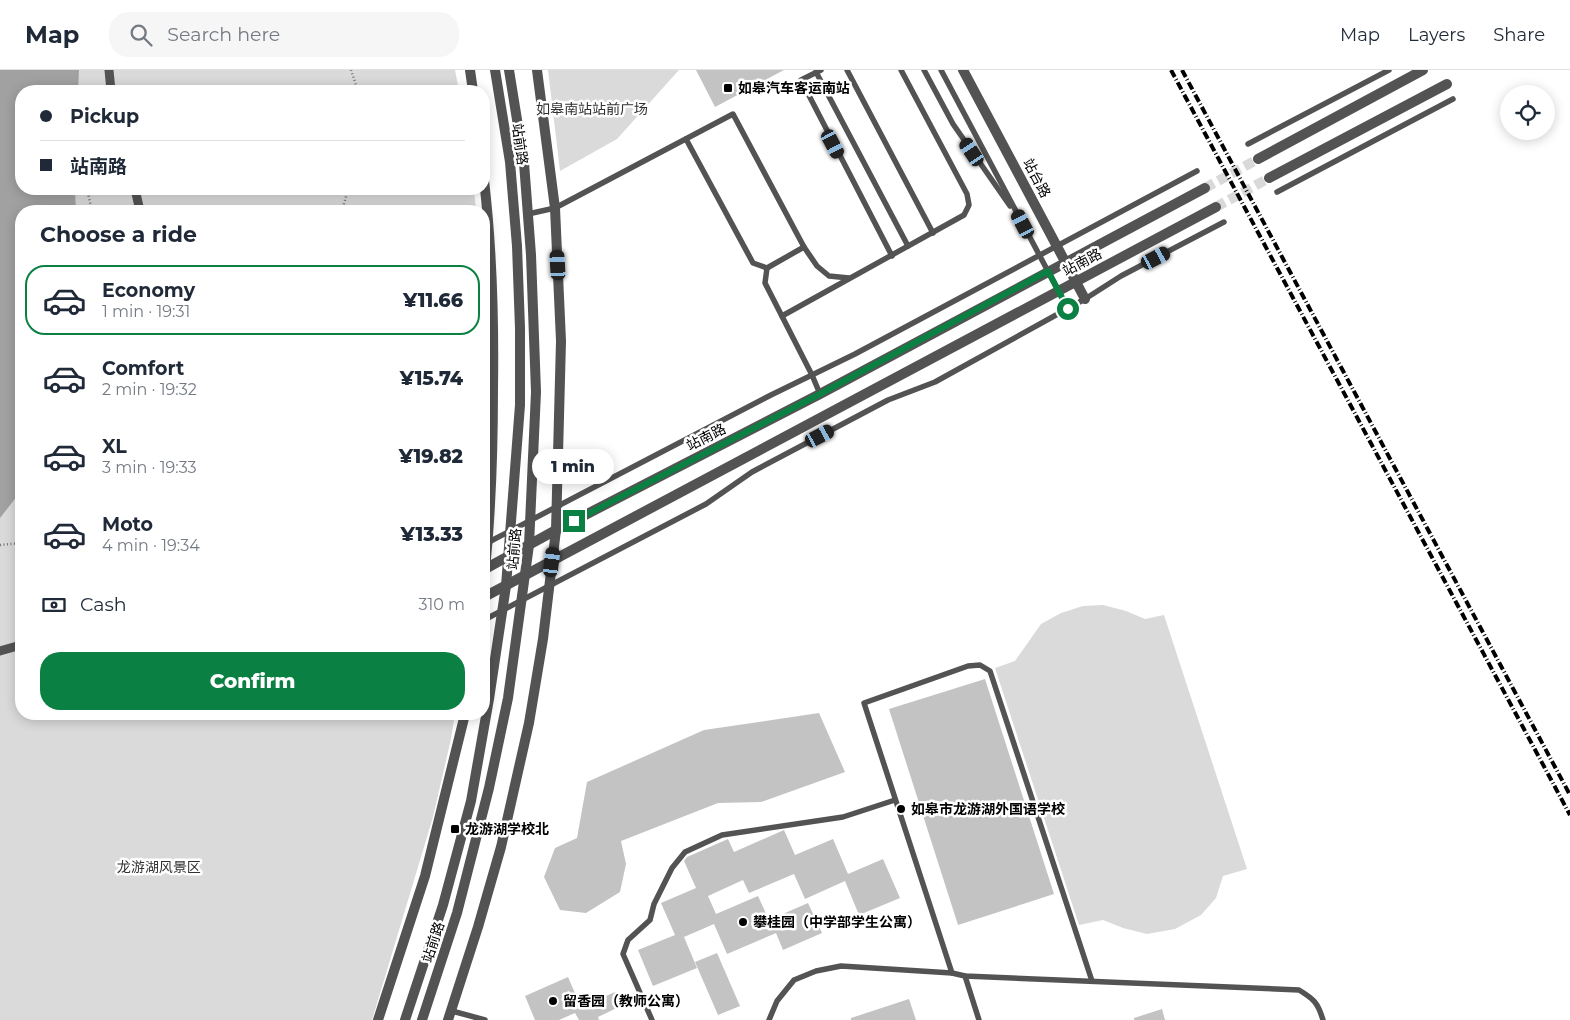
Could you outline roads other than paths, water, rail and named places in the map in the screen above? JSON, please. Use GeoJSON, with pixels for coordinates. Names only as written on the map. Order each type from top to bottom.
{"type":"FeatureCollection","features":[{"type":"Feature","properties":{"kind":"street"},"geometry":{"type":"LineString","coordinates":[[110,70],[111,85]]}},
{"type":"Feature","properties":{"kind":"street"},"geometry":{"type":"LineString","coordinates":[[470,70],[472,85]]}},
{"type":"Feature","properties":{"kind":"street","name":"站前路"},"geometry":{"type":"LineString","coordinates":[[490,692],[506,586],[520,405],[517,246],[510,162],[495,70]]}},
{"type":"Feature","properties":{"kind":"street","name":"站前路"},"geometry":{"type":"LineString","coordinates":[[422,1020],[457,913],[490,788],[508,698],[529,545],[536,392],[524,163],[509,70]]}},
{"type":"Feature","properties":{"kind":"street"},"geometry":{"type":"LineString","coordinates":[[450,1015],[501,847],[529,723],[543,639],[556,530],[561,341],[555,208],[537,70]]}},
{"type":"Feature","properties":{"kind":"street","name":"站台路"},"geometry":{"type":"LineString","coordinates":[[963,70],[1085,299]]}},
{"type":"Feature","properties":{"kind":"street"},"geometry":{"type":"LineString","coordinates":[[1258,159],[1423,70]]}},
{"type":"Feature","properties":{"kind":"street"},"geometry":{"type":"LineString","coordinates":[[1269,178],[1447,84]]}},
{"type":"Feature","properties":{"kind":"street","name":"站南路"},"geometry":{"type":"LineString","coordinates":[[490,569],[508,556],[556,530],[820,394],[1205,188]]}},
{"type":"Feature","properties":{"kind":"street","name":"站南路"},"geometry":{"type":"LineString","coordinates":[[490,594],[1216,206]]}},
{"type":"Feature","properties":{"kind":"street"},"geometry":{"type":"LineString","coordinates":[[490,251],[494,318],[493,452],[490,498]]}},
{"type":"Feature","properties":{"kind":"street"},"geometry":{"type":"LineString","coordinates":[[0,651],[15,647]]}},
{"type":"Feature","properties":{"kind":"street"},"geometry":{"type":"LineString","coordinates":[[378,1020],[425,876],[464,720]]}},
{"type":"Feature","properties":{"kind":"street","name":"站前路"},"geometry":{"type":"LineString","coordinates":[[405,1020],[443,905],[471,801],[485,720]]}},
{"type":"Feature","properties":{"kind":"lane"},"geometry":{"type":"LineString","coordinates":[[847,70],[933,233]]}},
{"type":"Feature","properties":{"kind":"lane"},"geometry":{"type":"LineString","coordinates":[[782,316],[964,215],[969,205],[967,194],[901,70]]}},
{"type":"Feature","properties":{"kind":"lane"},"geometry":{"type":"LineString","coordinates":[[924,70],[953,124],[1023,224]]}},
{"type":"Feature","properties":{"kind":"lane"},"geometry":{"type":"LineString","coordinates":[[941,70],[1068,309]]}},
{"type":"Feature","properties":{"kind":"lane"},"geometry":{"type":"LineString","coordinates":[[1248,144],[1389,70]]}},
{"type":"Feature","properties":{"kind":"lane"},"geometry":{"type":"LineString","coordinates":[[892,256],[824,129],[801,80],[819,71],[908,246]]}},
{"type":"Feature","properties":{"kind":"lane"},"geometry":{"type":"LineString","coordinates":[[1277,192],[1453,99]]}},
{"type":"Feature","properties":{"kind":"lane"},"geometry":{"type":"LineString","coordinates":[[528,214],[555,208],[733,114],[804,247],[818,266],[829,276],[849,278]]}},
{"type":"Feature","properties":{"kind":"lane"},"geometry":{"type":"LineString","coordinates":[[686,139],[754,263],[767,268]]}},
{"type":"Feature","properties":{"kind":"lane"},"geometry":{"type":"LineString","coordinates":[[490,541],[864,349],[1197,171]]}},
{"type":"Feature","properties":{"kind":"lane"},"geometry":{"type":"LineString","coordinates":[[490,617],[706,504],[752,472],[888,400],[935,382],[1068,309],[1121,276],[1224,222]]}},
{"type":"Feature","properties":{"kind":"lane"},"geometry":{"type":"LineString","coordinates":[[767,268],[804,247]]}},
{"type":"Feature","properties":{"kind":"lane"},"geometry":{"type":"LineString","coordinates":[[767,268],[765,283],[820,394]]}},
{"type":"Feature","properties":{"kind":"lane"},"geometry":{"type":"LineString","coordinates":[[952,973],[864,703],[968,666],[980,665],[990,671],[1092,981]]}},
{"type":"Feature","properties":{"kind":"lane"},"geometry":{"type":"LineString","coordinates":[[652,1020],[623,954],[628,940],[650,920],[654,904],[668,875],[686,852],[722,835],[843,817],[895,800]]}},
{"type":"Feature","properties":{"kind":"lane"},"geometry":{"type":"LineString","coordinates":[[769,1020],[777,1001],[794,980],[816,971],[841,966],[952,973],[965,976],[1299,990],[1320,1007],[1323,1020]]}},
{"type":"Feature","properties":{"kind":"lane"},"geometry":{"type":"LineString","coordinates":[[965,976],[979,1020]]}},
{"type":"Feature","properties":{"kind":"lane"},"geometry":{"type":"LineString","coordinates":[[450,1015],[486,1020]]}},
{"type":"Feature","properties":{"kind":"tunnel"},"geometry":{"type":"LineString","coordinates":[[1205,188],[1258,159]]}},
{"type":"Feature","properties":{"kind":"tunnel"},"geometry":{"type":"LineString","coordinates":[[1216,207],[1269,178]]}},
{"type":"Feature","properties":{"kind":"railway"},"geometry":{"type":"LineString","coordinates":[[1171,70],[1570,815]]}},
{"type":"Feature","properties":{"kind":"railway"},"geometry":{"type":"LineString","coordinates":[[1182,70],[1570,795]]}},
{"type":"Feature","properties":{"kind":"place","name":"如皋汽车客运南站"},"geometry":{"type":"Point","coordinates":[728,88]}},
{"type":"Feature","properties":{"kind":"place","name":"如皋市龙游湖外国语学校"},"geometry":{"type":"Point","coordinates":[901,809]}},
{"type":"Feature","properties":{"kind":"place","name":"龙游湖学校北"},"geometry":{"type":"Point","coordinates":[455,829]}},
{"type":"Feature","properties":{"kind":"place","name":"攀桂园（中学部学生公寓）"},"geometry":{"type":"Point","coordinates":[743,922]}},
{"type":"Feature","properties":{"kind":"place","name":"留香园（教师公寓）"},"geometry":{"type":"Point","coordinates":[553,1001]}},
{"type":"Feature","properties":{"kind":"park label","name":"如皋南站站前广场"},"geometry":{"type":"Point","coordinates":[592,109]}},
{"type":"Feature","properties":{"kind":"park label","name":"龙游湖风景区"},"geometry":{"type":"Point","coordinates":[159,867]}}]}
